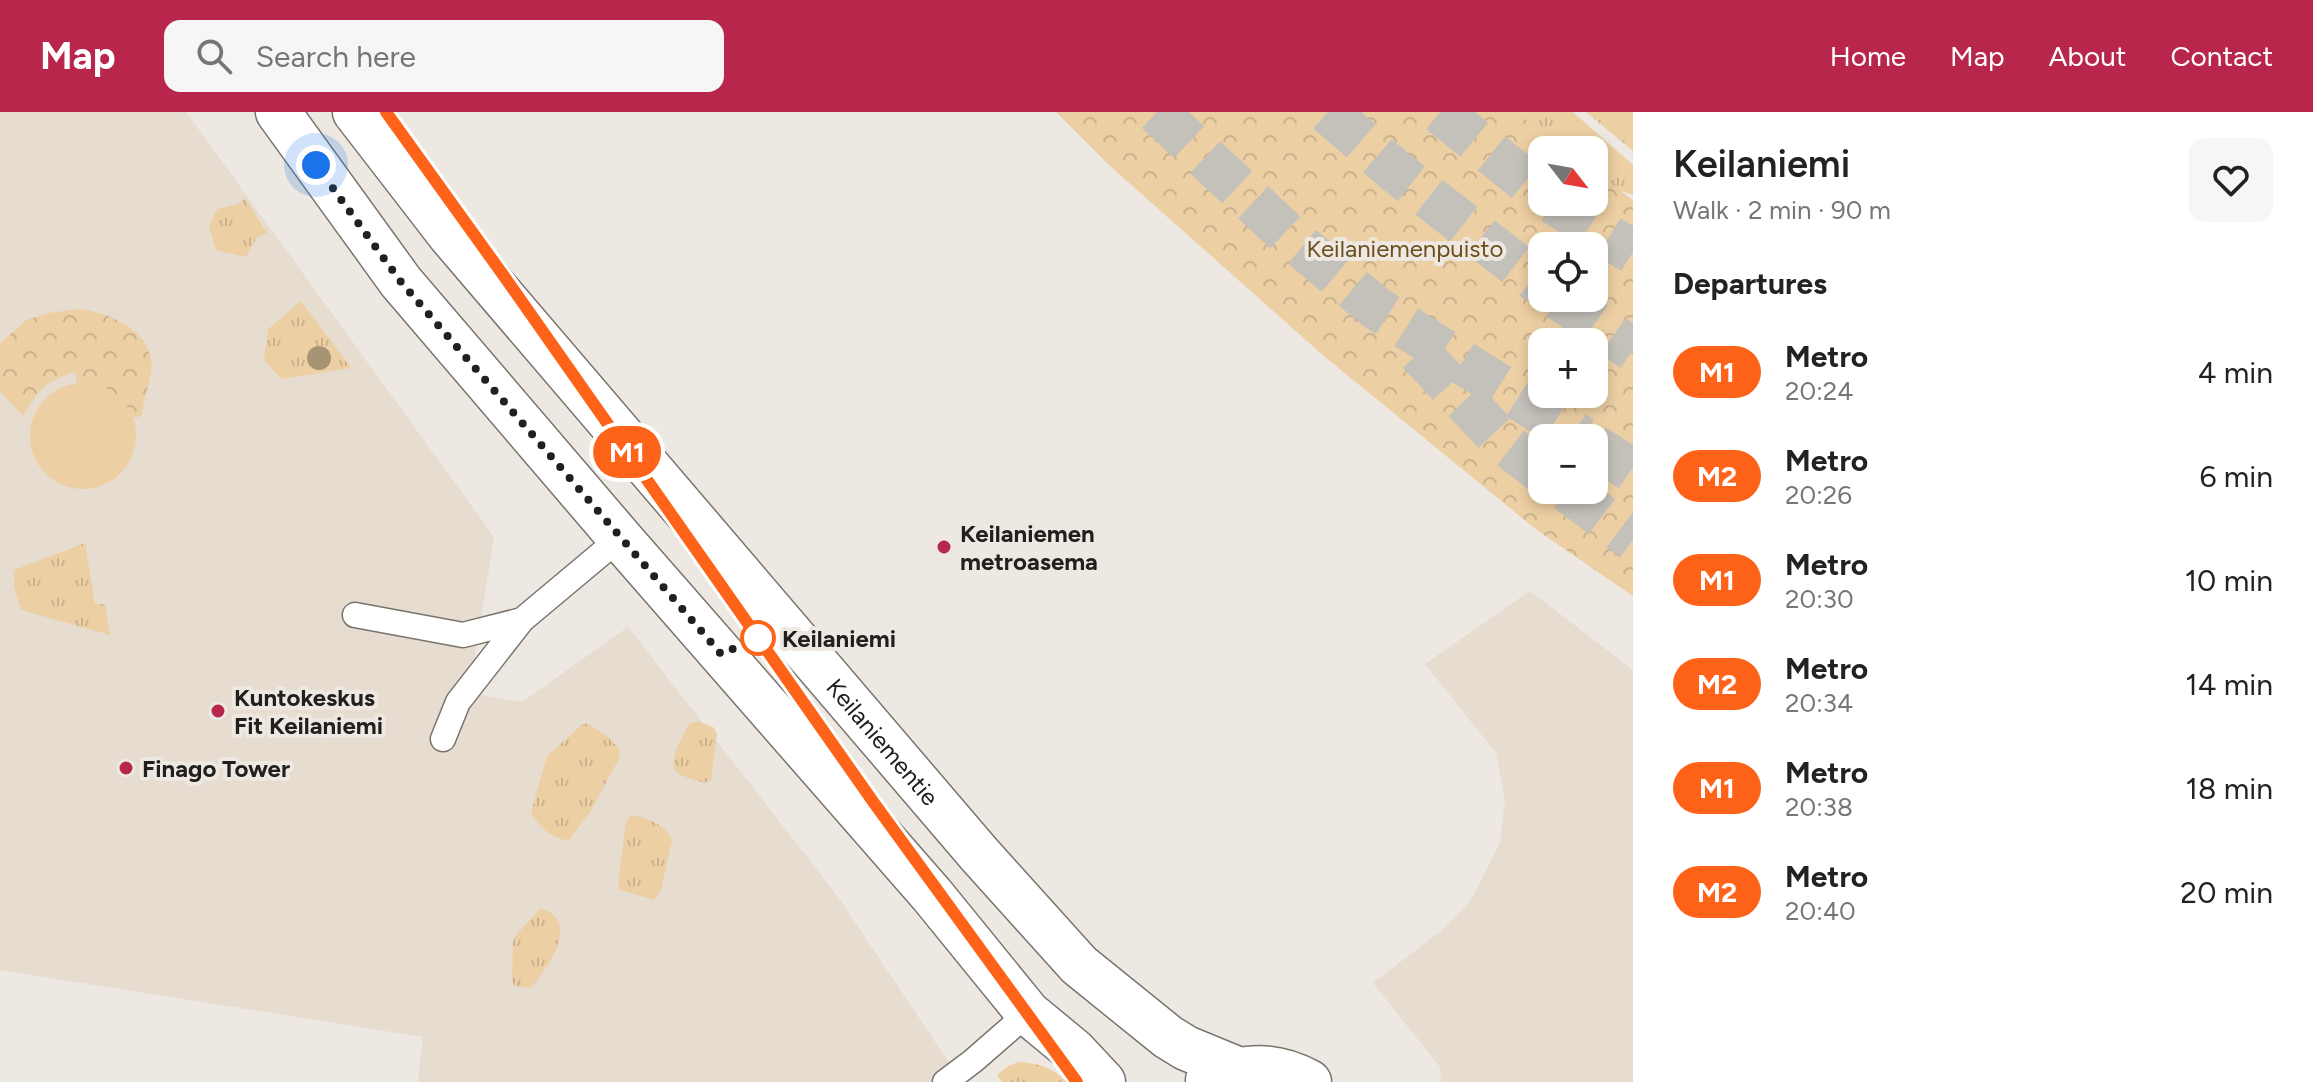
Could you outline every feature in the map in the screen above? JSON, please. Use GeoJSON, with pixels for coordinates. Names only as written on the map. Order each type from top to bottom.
{"type":"FeatureCollection","features":[{"type":"Feature","properties":{"kind":"street"},"geometry":{"type":"LineString","coordinates":[[278,112],[401,282],[932,895],[1028,1013],[1074,1051],[1103,1082]]}},
{"type":"Feature","properties":{"kind":"street","name":"Keilaniementie"},"geometry":{"type":"LineString","coordinates":[[355,112],[450,235],[960,831],[1079,965],[1168,1037],[1221,1075]]}},
{"type":"Feature","properties":{"kind":"street"},"geometry":{"type":"LineString","coordinates":[[1221,1075],[1266,1067],[1294,1074],[1309,1082]]}},
{"type":"Feature","properties":{"kind":"lane"},"geometry":{"type":"LineString","coordinates":[[443,739],[458,702],[522,620],[620,538]]}},
{"type":"Feature","properties":{"kind":"lane"},"geometry":{"type":"LineString","coordinates":[[355,615],[463,635],[522,620]]}},
{"type":"Feature","properties":{"kind":"lane"},"geometry":{"type":"LineString","coordinates":[[945,1082],[1028,1013]]}},
{"type":"Feature","properties":{"kind":"shaded area"},"geometry":{"type":"Polygon","coordinates":[[[0,112],[186,112],[494,537],[469,693],[522,702],[628,627],[838,897],[962,1082],[418,1082],[423,1037],[0,970],[0,112]]]}},
{"type":"Feature","properties":{"kind":"shaded area"},"geometry":{"type":"Polygon","coordinates":[[[1530,591],[1633,670],[1633,1082],[1441,1082],[1440,1067],[1373,983],[1441,931],[1471,900],[1500,843],[1505,800],[1496,753],[1425,664],[1530,591]]]}},
{"type":"Feature","properties":{"kind":"green space","name":"Keilaniemenpuisto"},"geometry":{"type":"Polygon","coordinates":[[[1056,112],[1516,112],[1548,136],[1528,136],[1528,216],[1608,216],[1608,181],[1633,200],[1633,596],[1538,531],[1325,357],[1110,166],[1056,112]]]}},
{"type":"Feature","properties":{"kind":"green space"},"geometry":{"type":"Polygon","coordinates":[[[1485,112],[1573,112],[1600,136],[1528,136],[1528,141],[1485,112]]]}},
{"type":"Feature","properties":{"kind":"green space"},"geometry":{"type":"Polygon","coordinates":[[[1586,112],[1633,112],[1633,151],[1586,112]]]}},
{"type":"Feature","properties":{"kind":"green space"},"geometry":{"type":"Polygon","coordinates":[[[1608,143],[1633,165],[1633,195],[1608,187],[1608,143]]]}},
{"type":"Feature","properties":{"kind":"green space"},"geometry":{"type":"Polygon","coordinates":[[[245,198],[267,233],[257,238],[246,257],[216,250],[209,226],[217,209],[238,204],[245,198]]]}},
{"type":"Feature","properties":{"kind":"green space"},"geometry":{"type":"Polygon","coordinates":[[[301,301],[351,368],[281,379],[264,360],[268,329],[301,301]]]}},
{"type":"Feature","properties":{"kind":"green space"},"geometry":{"type":"Polygon","coordinates":[[[80,309],[118,321],[130,328],[147,347],[151,373],[142,416],[133,418],[123,403],[103,389],[77,383],[75,372],[43,388],[23,416],[0,391],[0,344],[26,320],[80,309]]]}},
{"type":"Feature","properties":{"kind":"green space"},"geometry":{"type":"Polygon","coordinates":[[[83,383],[103,387],[121,398],[132,416],[136,436],[132,456],[121,474],[103,485],[83,489],[63,485],[45,474],[34,456],[30,436],[34,416],[45,398],[63,387],[83,383]]]}},
{"type":"Feature","properties":{"kind":"green space"},"geometry":{"type":"Polygon","coordinates":[[[85,543],[95,604],[105,604],[110,635],[21,610],[14,586],[14,570],[85,543]]]}},
{"type":"Feature","properties":{"kind":"green space"},"geometry":{"type":"Polygon","coordinates":[[[698,721],[713,727],[717,734],[711,780],[705,783],[679,774],[674,764],[676,750],[689,724],[698,721]]]}},
{"type":"Feature","properties":{"kind":"green space"},"geometry":{"type":"Polygon","coordinates":[[[584,723],[613,743],[620,751],[619,759],[590,812],[569,840],[564,840],[547,831],[531,813],[547,756],[584,723]]]}},
{"type":"Feature","properties":{"kind":"green space"},"geometry":{"type":"Polygon","coordinates":[[[631,815],[661,826],[672,841],[661,890],[654,900],[620,890],[618,885],[626,822],[631,815]]]}},
{"type":"Feature","properties":{"kind":"green space"},"geometry":{"type":"Polygon","coordinates":[[[541,908],[553,915],[559,924],[557,946],[531,988],[515,986],[512,981],[513,942],[541,908]]]}},
{"type":"Feature","properties":{"kind":"green space"},"geometry":{"type":"Polygon","coordinates":[[[1019,1062],[1045,1067],[1067,1082],[1002,1082],[997,1075],[1019,1062]]]}},
{"type":"Feature","properties":{"kind":"tunnel"},"geometry":{"type":"LineString","coordinates":[[1157,112],[1290,237],[1376,308],[1560,424]]}},
{"type":"Feature","properties":{"kind":"tunnel"},"geometry":{"type":"LineString","coordinates":[[1328,112],[1394,170],[1528,274]]}},
{"type":"Feature","properties":{"kind":"tunnel"},"geometry":{"type":"LineString","coordinates":[[1440,112],[1528,183]]}},
{"type":"Feature","properties":{"kind":"tunnel"},"geometry":{"type":"LineString","coordinates":[[1575,216],[1633,252]]}},
{"type":"Feature","properties":{"kind":"tunnel"},"geometry":{"type":"LineString","coordinates":[[1579,312],[1633,350]]}},
{"type":"Feature","properties":{"kind":"tunnel"},"geometry":{"type":"LineString","coordinates":[[1419,353],[1504,443],[1528,461]]}},
{"type":"Feature","properties":{"kind":"tunnel"},"geometry":{"type":"LineString","coordinates":[[1608,455],[1633,471]]}},
{"type":"Feature","properties":{"kind":"tunnel"},"geometry":{"type":"LineString","coordinates":[[1585,504],[1633,540]]}},
{"type":"Feature","properties":{"kind":"metro line","name":"M1"},"geometry":{"type":"LineString","coordinates":[[386,112],[874,803],[1077,1082]]}},
{"type":"Feature","properties":{"kind":"place","name":"Keilaniemen metroasema"},"geometry":{"type":"Point","coordinates":[944,547]}},
{"type":"Feature","properties":{"kind":"place","name":"Keilaniemi"},"geometry":{"type":"Point","coordinates":[758,638]}},
{"type":"Feature","properties":{"kind":"place","name":"Kuntokeskus Fit Keilaniemi"},"geometry":{"type":"Point","coordinates":[218,711]}},
{"type":"Feature","properties":{"kind":"place","name":"Finago Tower"},"geometry":{"type":"Point","coordinates":[126,768]}},
{"type":"Feature","properties":{"kind":"route"},"geometry":{"type":"LineString","coordinates":[[316,165],[401,282],[721,654],[758,638]]}}]}
